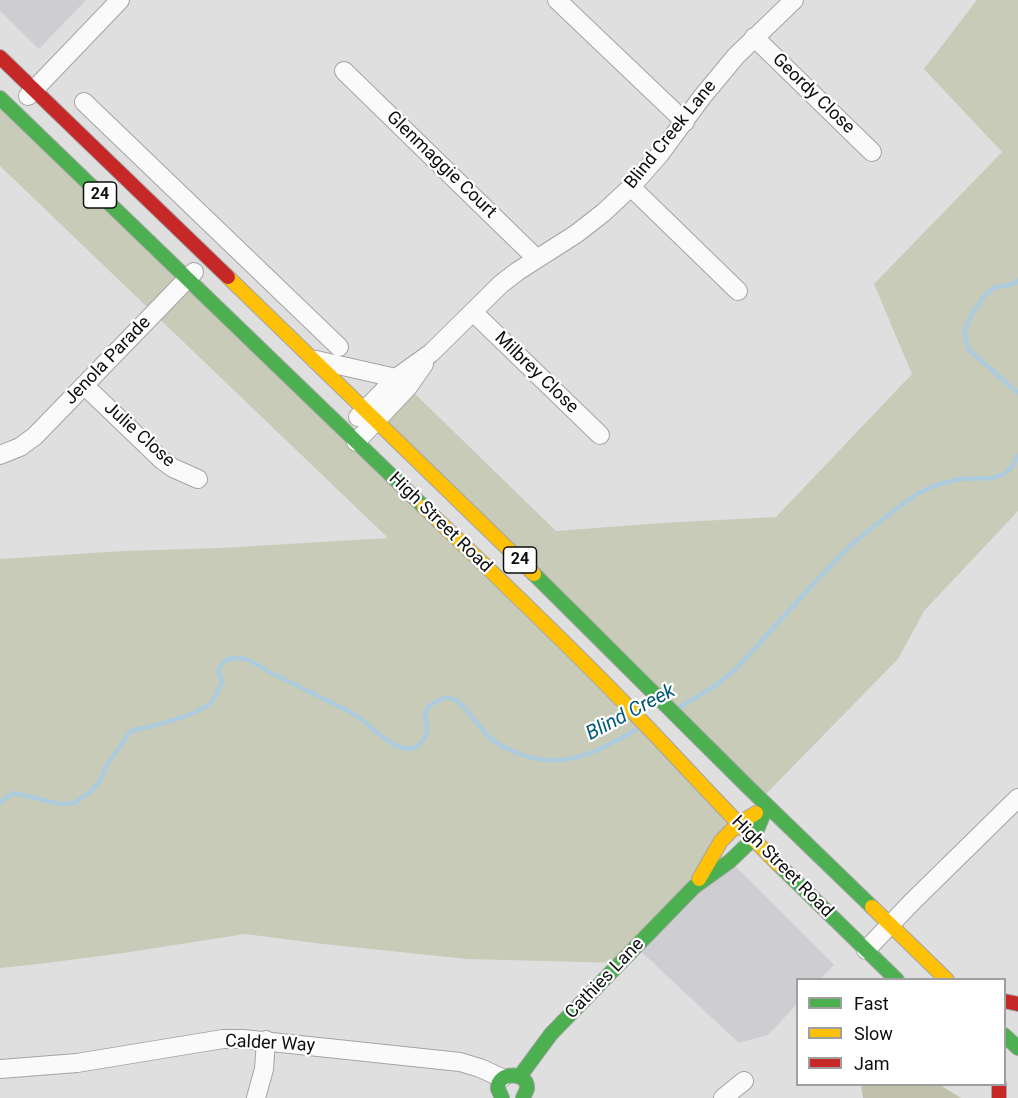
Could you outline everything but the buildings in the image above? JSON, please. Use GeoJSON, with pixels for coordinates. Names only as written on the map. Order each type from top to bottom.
{"type":"FeatureCollection","features":[{"type":"Feature","properties":{"kind":"main road","name":"High Street Road"},"geometry":{"type":"LineString","coordinates":[[0,57],[371,415],[767,806],[945,978]]}},
{"type":"Feature","properties":{"kind":"main road","name":"High Street Road"},"geometry":{"type":"LineString","coordinates":[[7,105],[555,633],[738,824],[895,978]]}},
{"type":"Feature","properties":{"kind":"main road","name":"Cathies Lane"},"geometry":{"type":"LineString","coordinates":[[694,887],[717,846],[738,824],[767,806]]}},
{"type":"Feature","properties":{"kind":"main road","name":"Cathies Lane"},"geometry":{"type":"LineString","coordinates":[[511,1077],[694,887],[730,861],[753,839],[767,806]]}},
{"type":"Feature","properties":{"kind":"main road"},"geometry":{"type":"LineString","coordinates":[[1006,1036],[1018,1048]]}},
{"type":"Feature","properties":{"kind":"main road"},"geometry":{"type":"LineString","coordinates":[[502,1098],[498,1090],[499,1086],[511,1077],[526,1084],[527,1089],[523,1098]]}},
{"type":"Feature","properties":{"kind":"street"},"geometry":{"type":"LineString","coordinates":[[7,105],[33,90],[120,0]]}},
{"type":"Feature","properties":{"kind":"street"},"geometry":{"type":"LineString","coordinates":[[557,0],[685,122]]}},
{"type":"Feature","properties":{"kind":"street","name":"Blind Creek Lane"},"geometry":{"type":"LineString","coordinates":[[350,436],[371,415],[408,387],[432,353],[501,284],[576,234],[631,187],[660,154],[721,73],[794,0]]}},
{"type":"Feature","properties":{"kind":"street","name":"Geordy Close"},"geometry":{"type":"LineString","coordinates":[[754,38],[872,152]]}},
{"type":"Feature","properties":{"kind":"street","name":"Glenmaggie Court"},"geometry":{"type":"LineString","coordinates":[[344,71],[537,259]]}},
{"type":"Feature","properties":{"kind":"street"},"geometry":{"type":"LineString","coordinates":[[84,102],[339,347]]}},
{"type":"Feature","properties":{"kind":"street"},"geometry":{"type":"LineString","coordinates":[[81,135],[116,133]]}},
{"type":"Feature","properties":{"kind":"street"},"geometry":{"type":"LineString","coordinates":[[631,187],[738,291]]}},
{"type":"Feature","properties":{"kind":"street","name":"Jenola Parade"},"geometry":{"type":"LineString","coordinates":[[0,455],[20,447],[35,436],[207,257]]}},
{"type":"Feature","properties":{"kind":"street","name":"Milbrey Close"},"geometry":{"type":"LineString","coordinates":[[473,312],[600,435]]}},
{"type":"Feature","properties":{"kind":"street"},"geometry":{"type":"LineString","coordinates":[[317,326],[312,359],[396,378]]}},
{"type":"Feature","properties":{"kind":"street","name":"Blind Creek Lane"},"geometry":{"type":"LineString","coordinates":[[371,415],[396,378],[432,353]]}},
{"type":"Feature","properties":{"kind":"street","name":"Julie Close"},"geometry":{"type":"LineString","coordinates":[[85,386],[162,460],[173,468],[198,479]]}},
{"type":"Feature","properties":{"kind":"street"},"geometry":{"type":"LineString","coordinates":[[866,950],[1018,798]]}},
{"type":"Feature","properties":{"kind":"street","name":"Calder Way"},"geometry":{"type":"LineString","coordinates":[[0,1070],[77,1063],[223,1039],[266,1040],[460,1062],[511,1077]]}},
{"type":"Feature","properties":{"kind":"street"},"geometry":{"type":"LineString","coordinates":[[256,1098],[264,1069],[266,1040]]}},
{"type":"Feature","properties":{"kind":"street"},"geometry":{"type":"LineString","coordinates":[[723,1098],[744,1081]]}},
{"type":"Feature","properties":{"kind":"shaded area"},"geometry":{"type":"Polygon","coordinates":[[[0,0],[86,0],[39,49],[0,11],[0,0]]]}},
{"type":"Feature","properties":{"kind":"shaded area"},"geometry":{"type":"Polygon","coordinates":[[[730,861],[834,965],[821,978],[796,978],[796,1005],[768,1035],[739,1043],[636,947],[730,861]]]}},
{"type":"Feature","properties":{"kind":"green space"},"geometry":{"type":"Polygon","coordinates":[[[977,0],[1018,0],[1018,511],[924,611],[898,659],[761,799],[376,421],[408,387],[556,531],[776,517],[912,374],[874,284],[1002,152],[924,69],[977,0]]]}},
{"type":"Feature","properties":{"kind":"green space"},"geometry":{"type":"Polygon","coordinates":[[[0,98],[738,824],[621,963],[467,959],[245,934],[123,953],[0,968],[0,559],[388,538],[0,166],[0,98]]]}},
{"type":"Feature","properties":{"kind":"green space"},"geometry":{"type":"Polygon","coordinates":[[[861,1086],[942,1086],[961,1098],[863,1098],[861,1086]]]}},
{"type":"Feature","properties":{"kind":"waterway","name":"Blind Creek"},"geometry":{"type":"LineString","coordinates":[[1018,280],[994,288],[987,293],[966,326],[965,334],[969,350],[1018,393]]}},
{"type":"Feature","properties":{"kind":"waterway","name":"Blind Creek"},"geometry":{"type":"LineString","coordinates":[[680,707],[715,686],[737,668],[851,545],[888,515],[917,494],[933,486],[959,479],[992,478],[1004,474],[1011,468],[1018,455]]}},
{"type":"Feature","properties":{"kind":"waterway","name":"Blind Creek"},"geometry":{"type":"LineString","coordinates":[[0,803],[14,793],[60,804],[75,803],[100,781],[106,766],[131,731],[187,715],[208,705],[214,699],[222,682],[218,669],[227,659],[241,658],[252,662],[352,713],[386,739],[397,746],[408,749],[423,741],[427,726],[426,711],[443,698],[451,698],[461,704],[485,733],[496,742],[537,759],[567,759],[581,756],[636,730]]}},
{"type":"Feature","properties":{"kind":"traffic: fast"},"geometry":{"type":"LineString","coordinates":[[0,98],[424,507]]}},
{"type":"Feature","properties":{"kind":"traffic: fast"},"geometry":{"type":"LineString","coordinates":[[534,574],[872,907]]}},
{"type":"Feature","properties":{"kind":"traffic: fast"},"geometry":{"type":"LineString","coordinates":[[520,1076],[551,1034],[694,887],[730,861],[753,839],[767,806]]}},
{"type":"Feature","properties":{"kind":"traffic: fast"},"geometry":{"type":"LineString","coordinates":[[779,865],[895,978]]}},
{"type":"Feature","properties":{"kind":"traffic: fast"},"geometry":{"type":"LineString","coordinates":[[1006,1037],[1018,1048]]}},
{"type":"Feature","properties":{"kind":"traffic: fast"},"geometry":{"type":"LineString","coordinates":[[502,1098],[498,1089],[499,1083],[507,1076],[518,1076],[526,1083],[527,1089],[523,1098]]}},
{"type":"Feature","properties":{"kind":"traffic: slow"},"geometry":{"type":"LineString","coordinates":[[228,277],[534,574]]}},
{"type":"Feature","properties":{"kind":"traffic: slow"},"geometry":{"type":"LineString","coordinates":[[424,507],[583,661],[779,865]]}},
{"type":"Feature","properties":{"kind":"traffic: slow"},"geometry":{"type":"LineString","coordinates":[[699,879],[721,841],[738,824],[756,813]]}},
{"type":"Feature","properties":{"kind":"traffic: slow"},"geometry":{"type":"LineString","coordinates":[[872,907],[945,978]]}},
{"type":"Feature","properties":{"kind":"traffic: jam"},"geometry":{"type":"LineString","coordinates":[[0,57],[228,277]]}},
{"type":"Feature","properties":{"kind":"traffic: jam"},"geometry":{"type":"LineString","coordinates":[[1006,1001],[1018,1004]]}},
{"type":"Feature","properties":{"kind":"traffic: jam"},"geometry":{"type":"LineString","coordinates":[[999,1086],[999,1098]]}}]}
